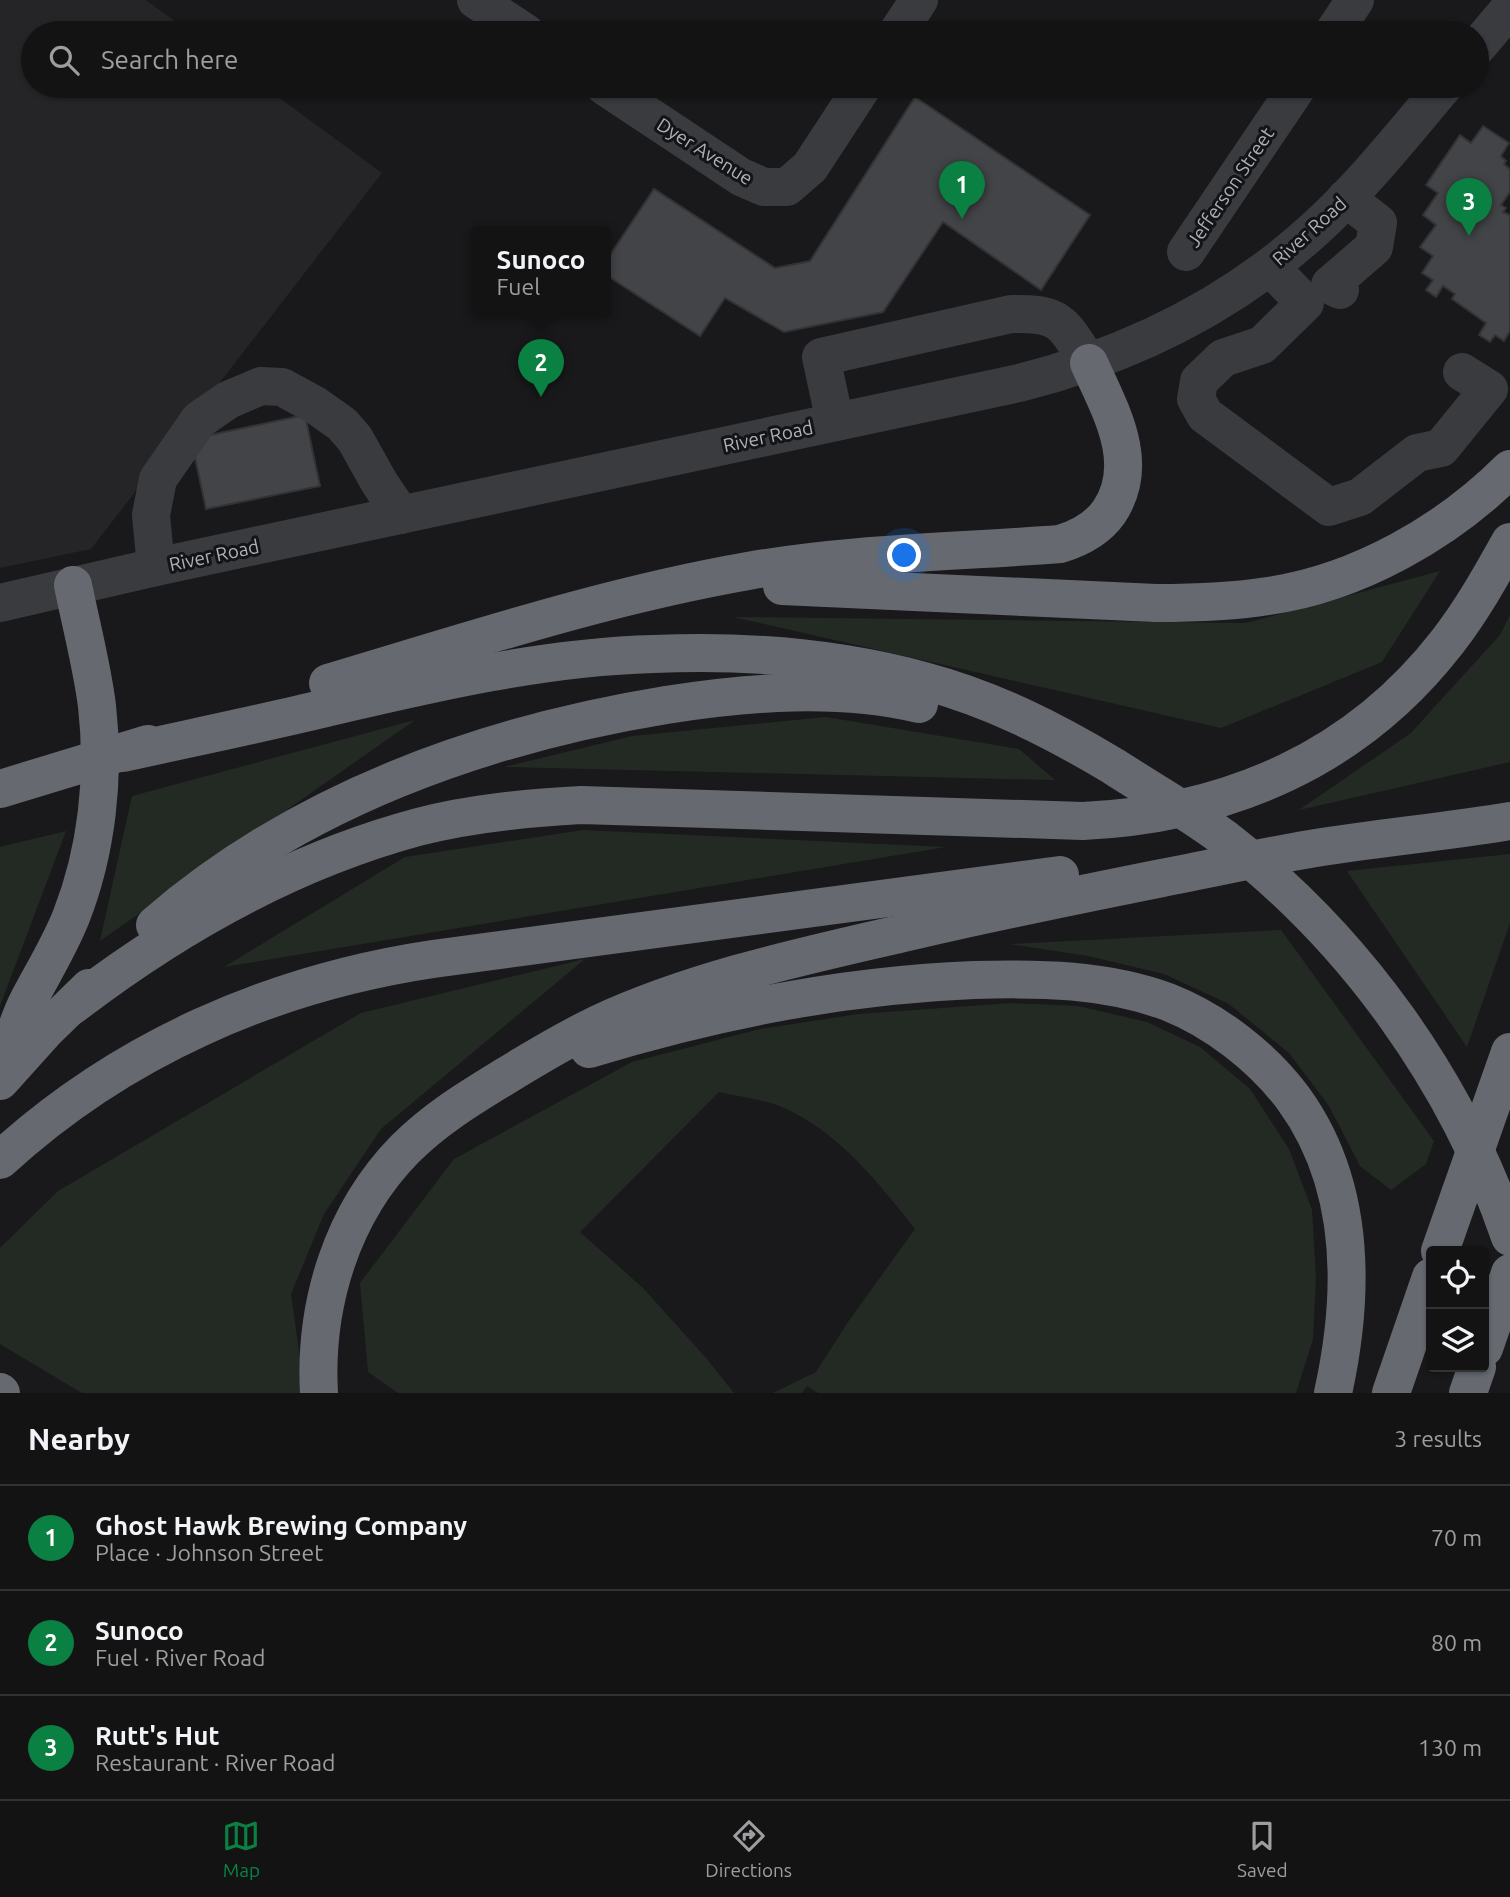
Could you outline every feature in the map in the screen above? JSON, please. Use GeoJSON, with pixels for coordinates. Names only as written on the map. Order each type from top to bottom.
{"type":"FeatureCollection","features":[{"type":"Feature","properties":{"kind":"highway"},"geometry":{"type":"LineString","coordinates":[[0,789],[123,753],[318,686],[487,635],[708,578],[785,566],[1060,544],[1078,539],[1105,518],[1121,488],[1124,473],[1124,458],[1117,428],[1089,363]]}},
{"type":"Feature","properties":{"kind":"highway"},"geometry":{"type":"LineString","coordinates":[[620,600],[663,593],[754,586],[816,586],[1156,603],[1215,603],[1270,596],[1323,583],[1383,558],[1448,520],[1510,469]]}},
{"type":"Feature","properties":{"kind":"highway"},"geometry":{"type":"LineString","coordinates":[[72,1006],[110,977],[176,934],[218,909],[284,876],[385,837],[471,816],[581,805],[1083,821],[1161,814],[1216,800],[1266,782],[1313,758],[1355,732],[1395,699],[1448,641],[1480,594],[1510,542]]}},
{"type":"Feature","properties":{"kind":"highway"},"geometry":{"type":"LineString","coordinates":[[0,1079],[26,1005],[51,961],[72,915],[89,863],[94,837],[99,757],[97,707],[73,585]]}},
{"type":"Feature","properties":{"kind":"highway"},"geometry":{"type":"LineString","coordinates":[[123,753],[382,695],[495,673],[601,657],[702,653],[802,658],[846,664],[924,681],[982,699],[1037,723],[1201,821],[1251,860],[1312,917],[1376,990],[1410,1036],[1457,1115],[1490,1184],[1510,1237]]}},
{"type":"Feature","properties":{"kind":"highway"},"geometry":{"type":"LineString","coordinates":[[0,1079],[141,937],[206,883],[269,843],[340,806],[411,773],[491,744],[567,724],[661,706],[766,693],[843,694],[914,702],[957,713],[1032,736],[1129,776]]}},
{"type":"Feature","properties":{"kind":"highway"},"geometry":{"type":"LineString","coordinates":[[0,1160],[75,1099],[161,1045],[254,1003],[386,965],[1020,880],[1310,849],[1510,821]]}},
{"type":"Feature","properties":{"kind":"highway"},"geometry":{"type":"LineString","coordinates":[[319,1393],[319,1338],[331,1279],[340,1251],[367,1197],[398,1157],[427,1129],[450,1110],[535,1057],[600,1024],[702,985],[983,914],[1310,849]]}},
{"type":"Feature","properties":{"kind":"highway"},"geometry":{"type":"LineString","coordinates":[[501,1079],[605,1044],[772,1003],[848,990],[1026,978],[1098,985],[1168,1003],[1216,1027],[1262,1064],[1300,1107],[1325,1154],[1342,1213],[1348,1277],[1343,1340],[1333,1393]]}},
{"type":"Feature","properties":{"kind":"highway"},"geometry":{"type":"LineString","coordinates":[[1442,1246],[1510,1052]]}},
{"type":"Feature","properties":{"kind":"highway"},"geometry":{"type":"LineString","coordinates":[[1489,1334],[1510,1273]]}},
{"type":"Feature","properties":{"kind":"highway"},"geometry":{"type":"LineString","coordinates":[[1391,1393],[1426,1292]]}},
{"type":"Feature","properties":{"kind":"highway"},"geometry":{"type":"LineString","coordinates":[[1468,1393],[1475,1372]]}},
{"type":"Feature","properties":{"kind":"street"},"geometry":{"type":"LineString","coordinates":[[476,0],[508,21]]}},
{"type":"Feature","properties":{"kind":"street"},"geometry":{"type":"LineString","coordinates":[[905,21],[919,0]]}},
{"type":"Feature","properties":{"kind":"street"},"geometry":{"type":"LineString","coordinates":[[1341,21],[1355,0]]}},
{"type":"Feature","properties":{"kind":"street"},"geometry":{"type":"LineString","coordinates":[[1489,33],[1510,8]]}},
{"type":"Feature","properties":{"kind":"street","name":"Dyer Avenue"},"geometry":{"type":"LineString","coordinates":[[622,98],[741,177],[764,187],[787,187],[810,167],[855,98]]}},
{"type":"Feature","properties":{"kind":"street","name":"Jefferson Street"},"geometry":{"type":"LineString","coordinates":[[1186,253],[1290,98]]}},
{"type":"Feature","properties":{"kind":"street","name":"River Road"},"geometry":{"type":"LineString","coordinates":[[0,603],[401,514],[1019,383],[1089,363],[1153,338],[1184,322],[1270,267],[1346,198],[1434,98]]}},
{"type":"Feature","properties":{"kind":"street"},"geometry":{"type":"LineString","coordinates":[[1346,198],[1378,223],[1374,247],[1262,345],[1223,358],[1199,381],[1196,398],[1205,415],[1329,507],[1360,497],[1417,453],[1441,448],[1487,376]]}},
{"type":"Feature","properties":{"kind":"street"},"geometry":{"type":"LineString","coordinates":[[1270,267],[1325,292]]}},
{"type":"Feature","properties":{"kind":"street"},"geometry":{"type":"LineString","coordinates":[[835,422],[821,357],[1011,314],[1042,314],[1064,326],[1089,363]]}},
{"type":"Feature","properties":{"kind":"street"},"geometry":{"type":"LineString","coordinates":[[156,567],[151,515],[158,479],[199,420],[228,400],[261,386],[282,387],[342,424],[355,439],[401,514]]}},
{"type":"Feature","properties":{"kind":"shaded area"},"geometry":{"type":"Polygon","coordinates":[[[0,0],[146,0],[175,21],[21,21],[21,98],[279,98],[382,173],[91,549],[0,568],[0,0]]]}},
{"type":"Feature","properties":{"kind":"shaded area"},"geometry":{"type":"Polygon","coordinates":[[[1440,571],[1382,662],[1221,728],[733,617],[1246,623],[1440,571]]]}},
{"type":"Feature","properties":{"kind":"shaded area"},"geometry":{"type":"Polygon","coordinates":[[[1510,615],[1510,762],[1299,810],[1411,733],[1500,635],[1510,615]]]}},
{"type":"Feature","properties":{"kind":"shaded area"},"geometry":{"type":"Polygon","coordinates":[[[826,717],[1019,749],[1055,780],[504,767],[632,736],[826,717]]]}},
{"type":"Feature","properties":{"kind":"shaded area"},"geometry":{"type":"Polygon","coordinates":[[[415,720],[100,941],[132,796],[415,720]]]}},
{"type":"Feature","properties":{"kind":"shaded area"},"geometry":{"type":"Polygon","coordinates":[[[583,830],[946,847],[224,967],[405,857],[583,830]]]}},
{"type":"Feature","properties":{"kind":"shaded area"},"geometry":{"type":"Polygon","coordinates":[[[66,831],[0,1006],[0,847],[66,831]]]}},
{"type":"Feature","properties":{"kind":"shaded area"},"geometry":{"type":"Polygon","coordinates":[[[1510,854],[1510,923],[1467,1047],[1347,871],[1510,854]]]}},
{"type":"Feature","properties":{"kind":"shaded area"},"geometry":{"type":"Polygon","coordinates":[[[1281,930],[1434,1141],[1426,1164],[1391,1190],[1360,1166],[1329,1106],[1289,1053],[1229,1004],[1164,974],[1088,956],[1009,944],[1281,930]]]}},
{"type":"Feature","properties":{"kind":"shaded area"},"geometry":{"type":"Polygon","coordinates":[[[585,959],[381,1129],[324,1214],[291,1294],[305,1393],[82,1393],[0,1344],[0,1248],[58,1191],[361,1013],[585,959]]]}},
{"type":"Feature","properties":{"kind":"shaded area"},"geometry":{"type":"Polygon","coordinates":[[[1012,1003],[1078,1006],[1147,1022],[1200,1047],[1250,1089],[1289,1149],[1312,1210],[1316,1277],[1313,1339],[1296,1393],[818,1393],[807,1386],[802,1393],[773,1393],[816,1372],[848,1322],[915,1229],[872,1176],[822,1130],[803,1117],[775,1104],[719,1092],[580,1232],[643,1288],[734,1393],[398,1393],[368,1372],[360,1283],[454,1159],[632,1062],[760,1029],[858,1014],[1012,1003]]]}},
{"type":"Feature","properties":{"kind":"building"},"geometry":{"type":"Polygon","coordinates":[[[914,98],[1090,215],[1041,290],[943,222],[883,312],[784,332],[725,298],[700,336],[611,278],[611,254],[654,189],[775,268],[810,261],[914,98]]]}},
{"type":"Feature","properties":{"kind":"building"},"geometry":{"type":"Polygon","coordinates":[[[1483,126],[1509,143],[1501,156],[1510,169],[1510,192],[1501,205],[1506,208],[1503,212],[1510,215],[1510,331],[1504,341],[1495,335],[1490,342],[1479,335],[1486,323],[1452,299],[1455,294],[1443,286],[1436,297],[1426,290],[1433,280],[1422,273],[1433,256],[1420,247],[1436,225],[1423,215],[1438,193],[1426,185],[1460,135],[1471,143],[1483,126]]]}},
{"type":"Feature","properties":{"kind":"building"},"geometry":{"type":"Polygon","coordinates":[[[305,415],[320,486],[206,509],[191,439],[305,415]]]}},
{"type":"Feature","properties":{"kind":"place","name":"Ghost Hawk Brewing Company"},"geometry":{"type":"Point","coordinates":[962,219]}},
{"type":"Feature","properties":{"kind":"place","name":"Rutt's Hut"},"geometry":{"type":"Point","coordinates":[1469,236]}},
{"type":"Feature","properties":{"kind":"place","name":"Sunoco"},"geometry":{"type":"Point","coordinates":[541,397]}}]}
